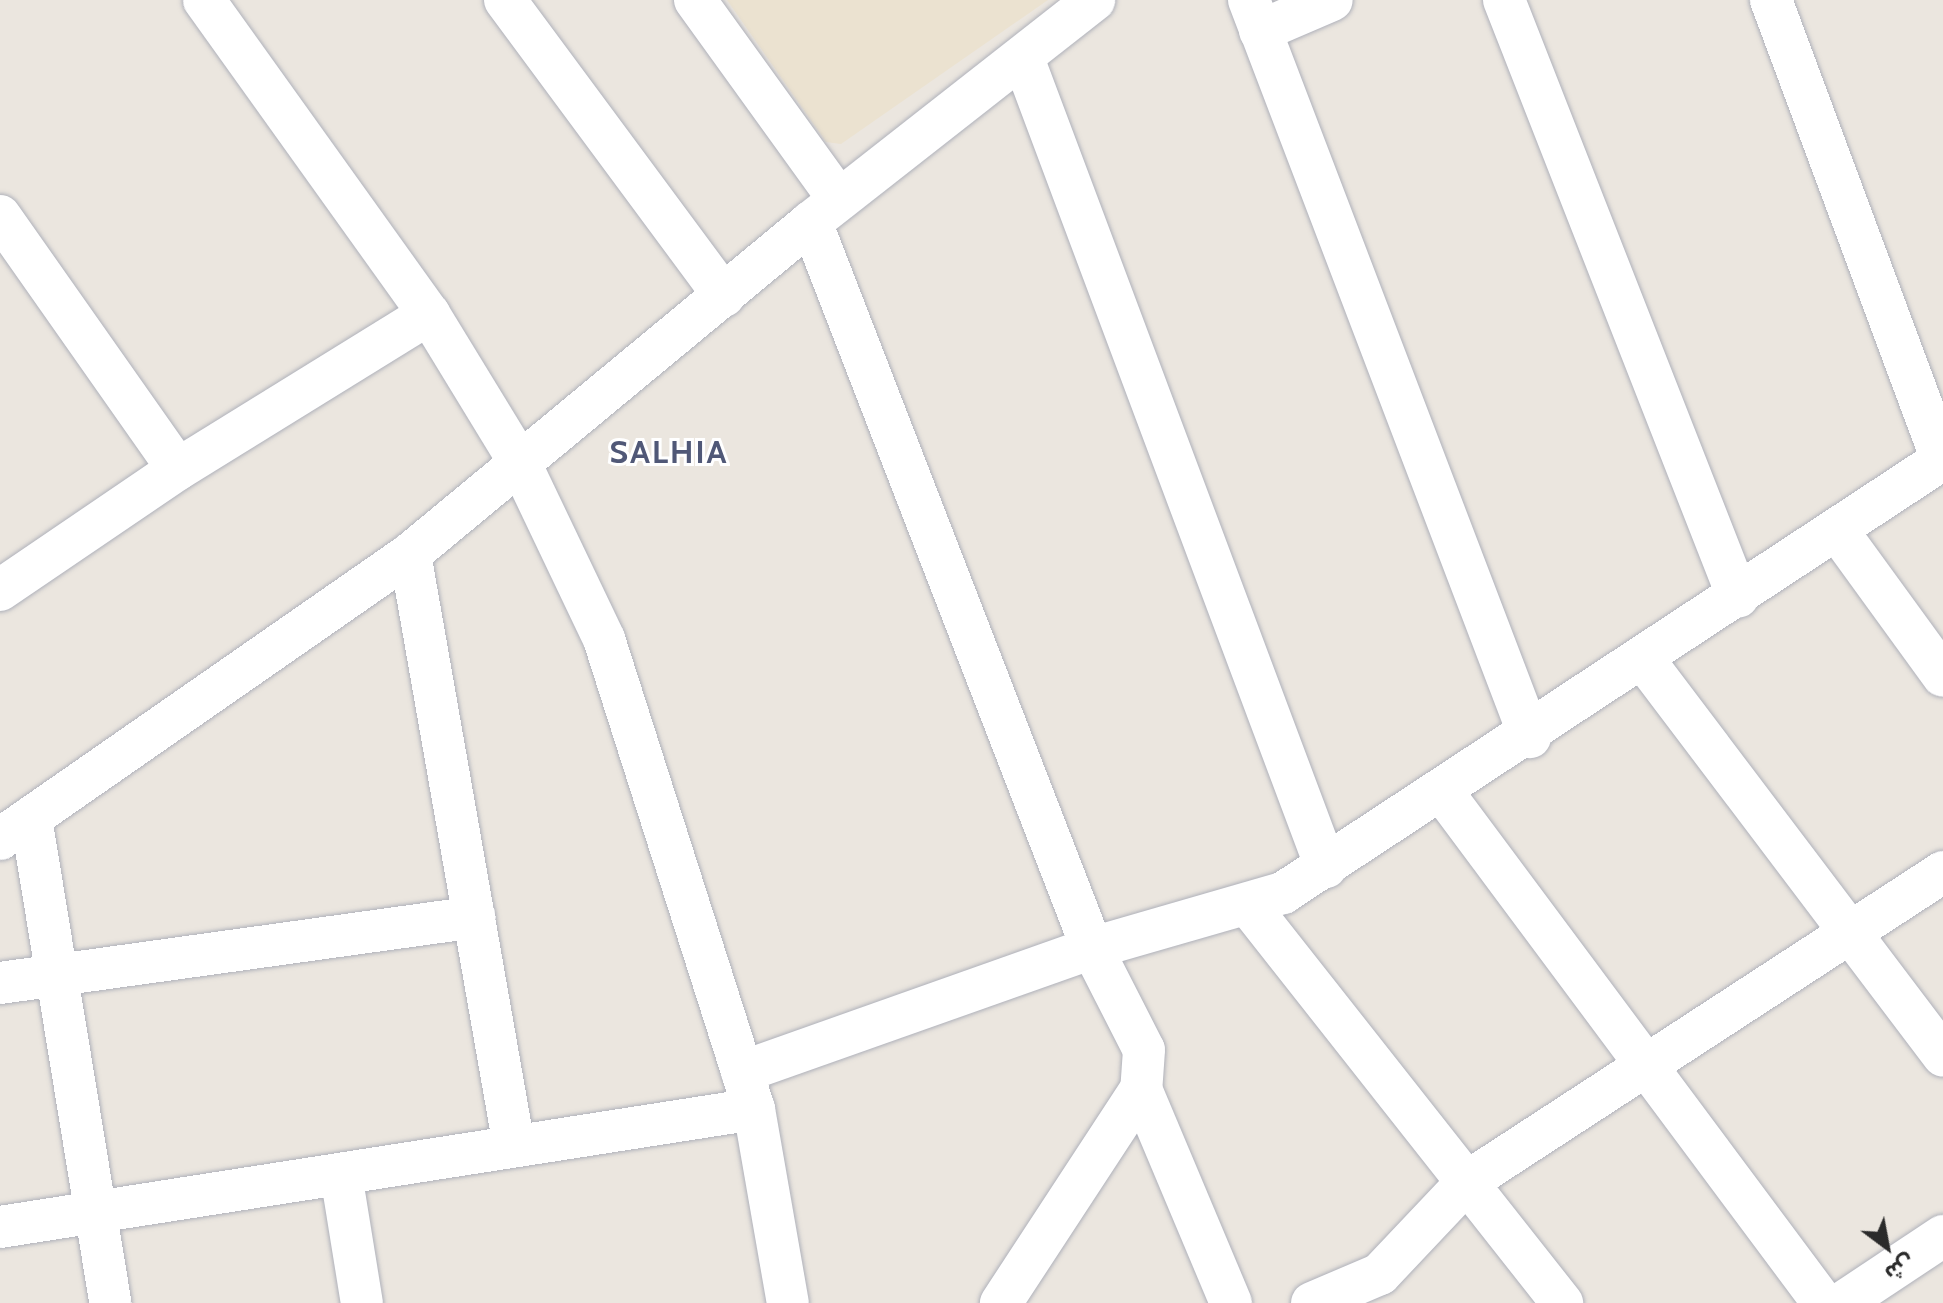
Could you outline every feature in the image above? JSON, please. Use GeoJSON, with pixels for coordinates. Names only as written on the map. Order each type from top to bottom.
{"type":"FeatureCollection","features":[{"type":"Feature","properties":{"kind":"street"},"geometry":{"type":"LineString","coordinates":[[204,0],[429,314],[521,465],[604,639],[748,1090],[788,1303]]}},
{"type":"Feature","properties":{"kind":"street"},"geometry":{"type":"LineString","coordinates":[[505,0],[724,296]]}},
{"type":"Feature","properties":{"kind":"street"},"geometry":{"type":"LineString","coordinates":[[695,0],[825,211],[1092,948],[1144,1050],[1141,1089],[1231,1303]]}},
{"type":"Feature","properties":{"kind":"street"},"geometry":{"type":"LineString","coordinates":[[110,1303],[92,1212],[54,975],[15,829],[410,554],[825,211],[1094,0]]}},
{"type":"Feature","properties":{"kind":"street"},"geometry":{"type":"LineString","coordinates":[[1332,0],[1254,15],[1530,737]]}},
{"type":"Feature","properties":{"kind":"street"},"geometry":{"type":"LineString","coordinates":[[1504,0],[1738,597]]}},
{"type":"Feature","properties":{"kind":"street"},"geometry":{"type":"LineString","coordinates":[[0,1227],[514,1146],[748,1090],[1092,948],[1249,906],[1326,867],[1444,794],[1943,459],[1771,0]]}},
{"type":"Feature","properties":{"kind":"street"},"geometry":{"type":"LineString","coordinates":[[1023,58],[1326,867]]}},
{"type":"Feature","properties":{"kind":"street"},"geometry":{"type":"LineString","coordinates":[[0,216],[178,469]]}},
{"type":"Feature","properties":{"kind":"street"},"geometry":{"type":"LineString","coordinates":[[1,587],[178,469],[429,314]]}},
{"type":"Feature","properties":{"kind":"street"},"geometry":{"type":"LineString","coordinates":[[1837,530],[1943,676]]}},
{"type":"Feature","properties":{"kind":"street"},"geometry":{"type":"LineString","coordinates":[[410,554],[514,1146]]}},
{"type":"Feature","properties":{"kind":"street"},"geometry":{"type":"LineString","coordinates":[[1644,660],[1943,1056]]}},
{"type":"Feature","properties":{"kind":"street"},"geometry":{"type":"LineString","coordinates":[[1444,794],[1649,1065],[1823,1303]]}},
{"type":"Feature","properties":{"kind":"street"},"geometry":{"type":"LineString","coordinates":[[1312,1303],[1380,1274],[1467,1182],[1943,872]]}},
{"type":"Feature","properties":{"kind":"street"},"geometry":{"type":"LineString","coordinates":[[1249,906],[1562,1303]]}},
{"type":"Feature","properties":{"kind":"street"},"geometry":{"type":"LineString","coordinates":[[0,983],[474,917]]}},
{"type":"Feature","properties":{"kind":"street"},"geometry":{"type":"LineString","coordinates":[[1001,1303],[1141,1089]]}},
{"type":"Feature","properties":{"kind":"street"},"geometry":{"type":"LineString","coordinates":[[341,1174],[362,1303]]}},
{"type":"Feature","properties":{"kind":"street"},"geometry":{"type":"LineString","coordinates":[[1842,1303],[1943,1236]]}},
{"type":"Feature","properties":{"kind":"shaded area"},"geometry":{"type":"Polygon","coordinates":[[[727,0],[1048,0],[841,144],[826,142],[727,0]]]}},
{"type":"Feature","properties":{"kind":"district","name":"SALHIA"},"geometry":{"type":"Point","coordinates":[669,452]}}]}
